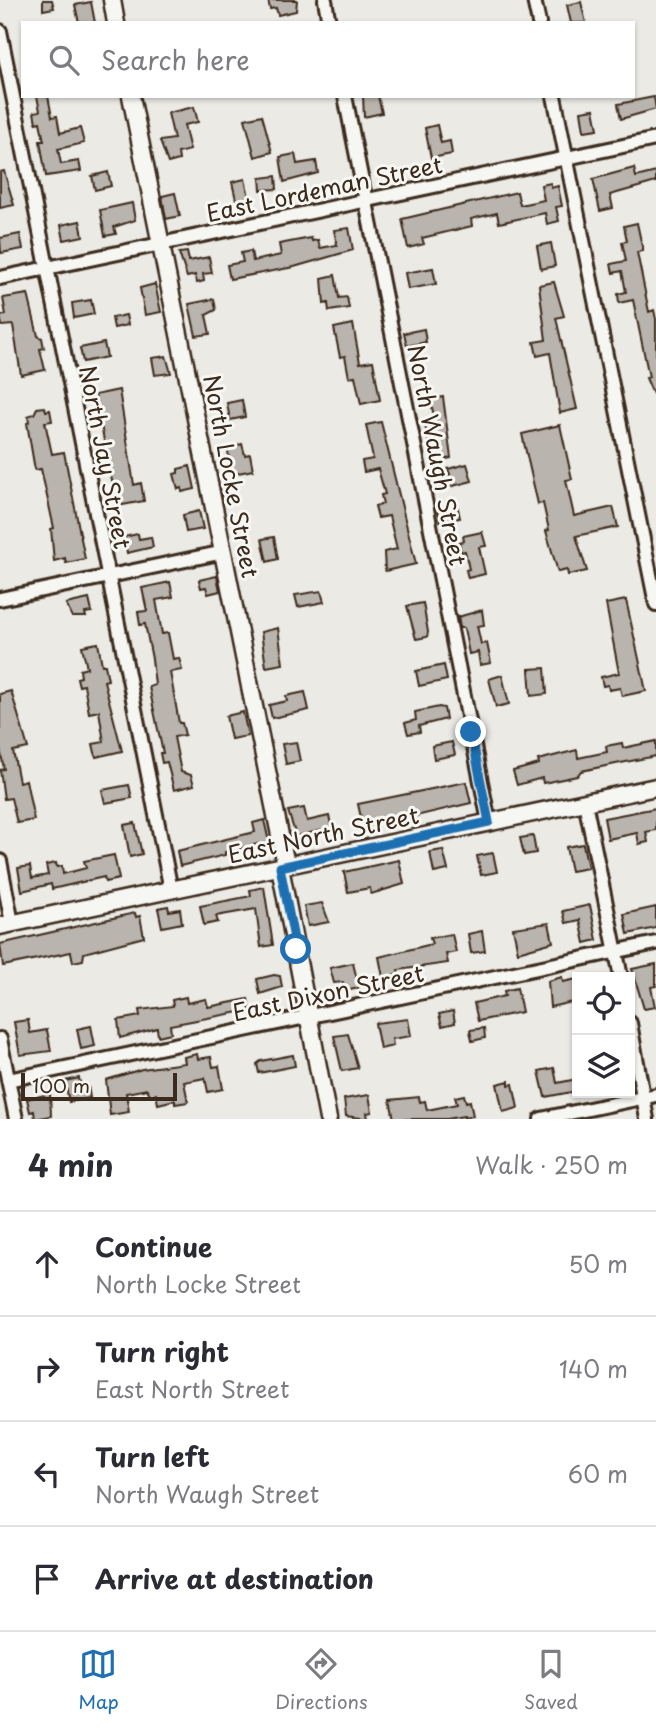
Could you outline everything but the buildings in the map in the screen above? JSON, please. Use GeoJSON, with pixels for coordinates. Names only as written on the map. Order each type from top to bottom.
{"type":"FeatureCollection","features":[{"type":"Feature","properties":{"kind":"street"},"geometry":{"type":"LineString","coordinates":[[112,0],[116,21]]}},
{"type":"Feature","properties":{"kind":"street"},"geometry":{"type":"LineString","coordinates":[[325,0],[330,21]]}},
{"type":"Feature","properties":{"kind":"street"},"geometry":{"type":"LineString","coordinates":[[534,0],[539,21]]}},
{"type":"Feature","properties":{"kind":"street","name":"North Jay Street"},"geometry":{"type":"LineString","coordinates":[[0,31],[170,890]]}},
{"type":"Feature","properties":{"kind":"street","name":"North Locke Street"},"geometry":{"type":"LineString","coordinates":[[131,98],[224,552],[328,1119]]}},
{"type":"Feature","properties":{"kind":"street","name":"North Waugh Street"},"geometry":{"type":"LineString","coordinates":[[345,98],[489,822]]}},
{"type":"Feature","properties":{"kind":"street"},"geometry":{"type":"LineString","coordinates":[[554,98],[656,604]]}},
{"type":"Feature","properties":{"kind":"street","name":"East Lordeman Street"},"geometry":{"type":"LineString","coordinates":[[0,278],[656,139]]}},
{"type":"Feature","properties":{"kind":"street"},"geometry":{"type":"LineString","coordinates":[[0,599],[224,552]]}},
{"type":"Feature","properties":{"kind":"street","name":"East North Street"},"geometry":{"type":"LineString","coordinates":[[6,924],[656,787]]}},
{"type":"Feature","properties":{"kind":"street"},"geometry":{"type":"LineString","coordinates":[[585,802],[620,972]]}},
{"type":"Feature","properties":{"kind":"street"},"geometry":{"type":"LineString","coordinates":[[0,861],[6,924]]}},
{"type":"Feature","properties":{"kind":"street","name":"East Dixon Street"},"geometry":{"type":"LineString","coordinates":[[8,1080],[656,943]]}},
{"type":"Feature","properties":{"kind":"street"},"geometry":{"type":"LineString","coordinates":[[633,1035],[650,1096],[648,1119]]}},
{"type":"Feature","properties":{"kind":"street"},"geometry":{"type":"LineString","coordinates":[[0,1039],[16,1119]]}},
{"type":"Feature","properties":{"kind":"street"},"geometry":{"type":"LineString","coordinates":[[541,1119],[650,1096]]}},
{"type":"Feature","properties":{"kind":"route"},"geometry":{"type":"LineString","coordinates":[[296,949],[280,867],[489,822],[471,732]]}}]}
